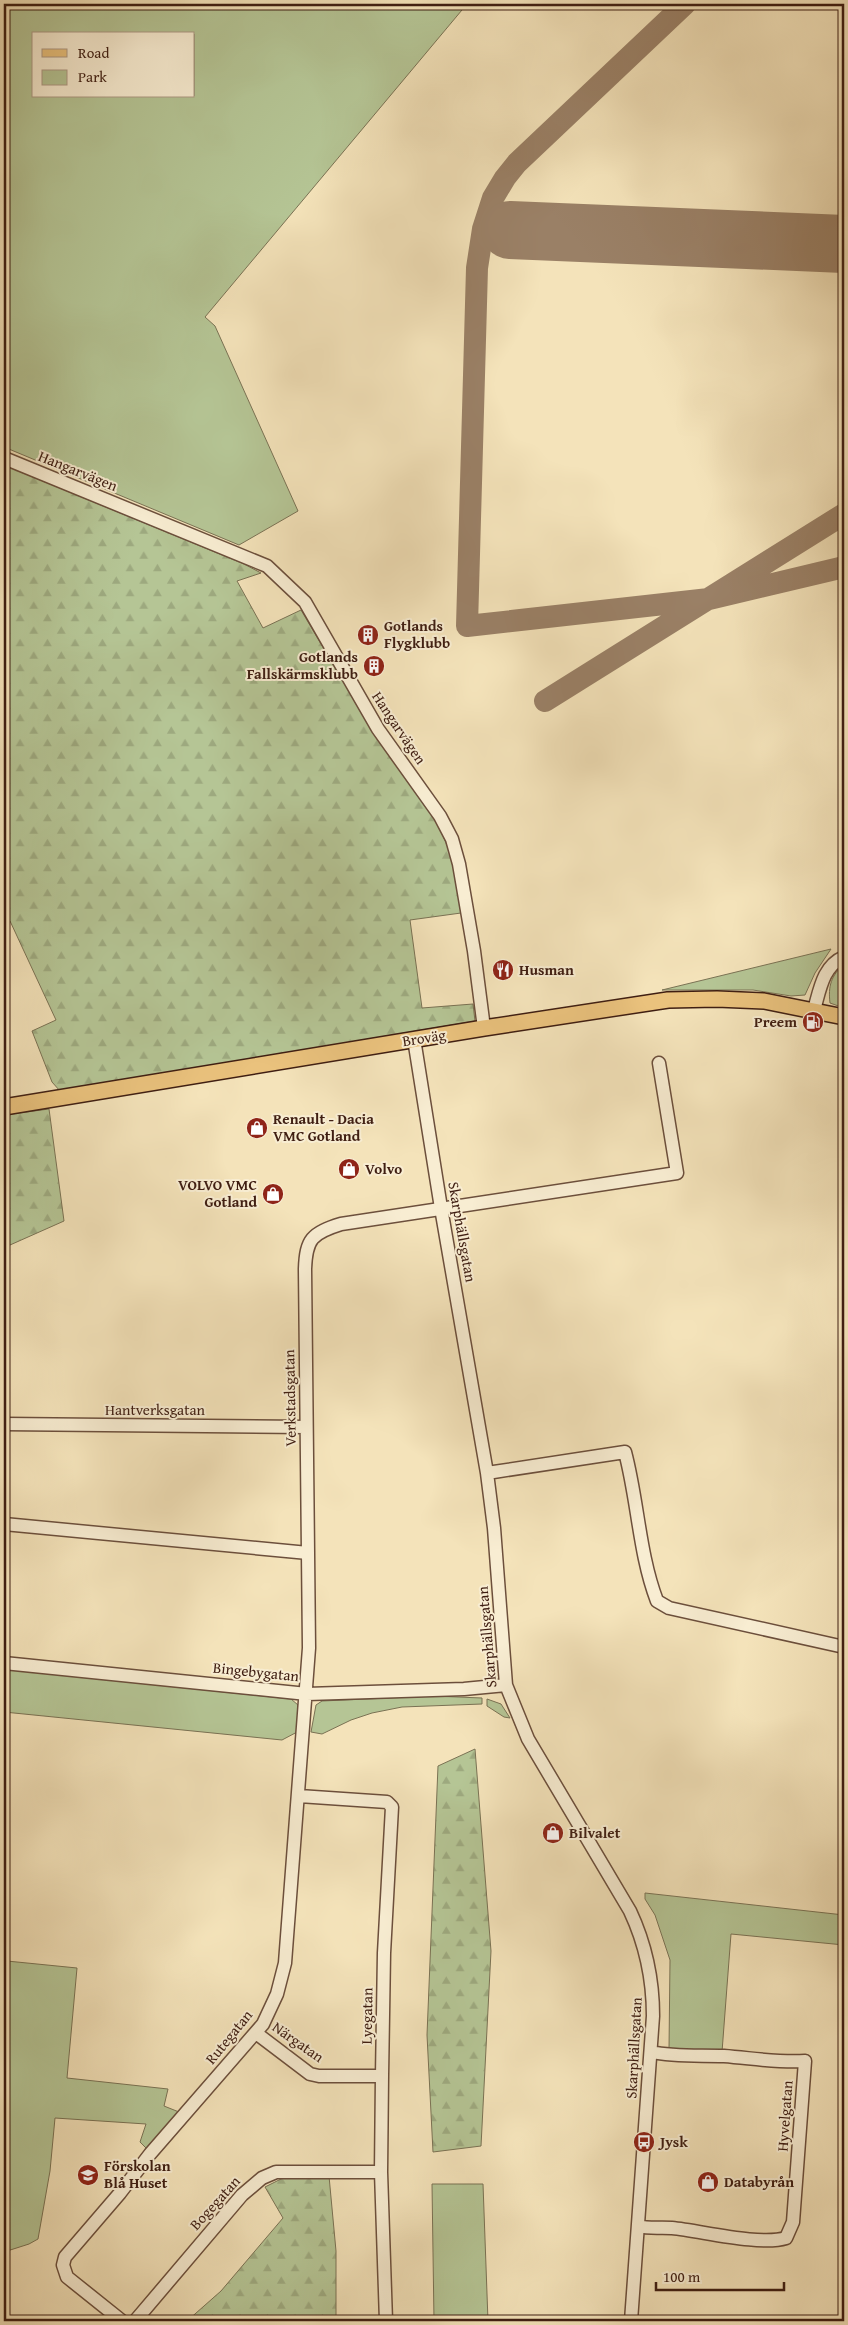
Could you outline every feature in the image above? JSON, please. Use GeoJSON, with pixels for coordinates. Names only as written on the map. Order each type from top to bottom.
{"type":"FeatureCollection","features":[{"type":"Feature","properties":{"kind":"main road","name":"Broväg"},"geometry":{"type":"LineString","coordinates":[[4,1107],[484,1028],[668,1000],[744,1000],[814,1010],[844,1017]]}},
{"type":"Feature","properties":{"kind":"street","name":"Hangarvägen"},"geometry":{"type":"LineString","coordinates":[[4,458],[268,566],[306,602],[378,729],[440,816],[452,839],[459,864],[474,951],[484,1028]]}},
{"type":"Feature","properties":{"kind":"street"},"geometry":{"type":"LineString","coordinates":[[814,1010],[827,971],[832,963],[844,957]]}},
{"type":"Feature","properties":{"kind":"street","name":"Skarphällsgatan"},"geometry":{"type":"LineString","coordinates":[[414,1040],[487,1474],[494,1528],[506,1685],[528,1740],[630,1911],[646,1949],[653,1992],[651,2052],[631,2321]]}},
{"type":"Feature","properties":{"kind":"street"},"geometry":{"type":"LineString","coordinates":[[441,1208],[677,1173],[660,1063]]}},
{"type":"Feature","properties":{"kind":"street","name":"Verkstadsgatan"},"geometry":{"type":"LineString","coordinates":[[307,1694],[309,1648],[305,1269],[307,1246],[311,1239],[323,1230],[336,1226],[441,1208]]}},
{"type":"Feature","properties":{"kind":"street","name":"Hantverksgatan"},"geometry":{"type":"LineString","coordinates":[[4,1424],[306,1427]]}},
{"type":"Feature","properties":{"kind":"street"},"geometry":{"type":"LineString","coordinates":[[487,1474],[625,1452],[633,1482],[648,1571],[657,1602],[669,1608],[844,1647]]}},
{"type":"Feature","properties":{"kind":"street"},"geometry":{"type":"LineString","coordinates":[[4,1524],[308,1554]]}},
{"type":"Feature","properties":{"kind":"street","name":"Bingebygatan"},"geometry":{"type":"LineString","coordinates":[[4,1663],[307,1694],[464,1689],[506,1685]]}},
{"type":"Feature","properties":{"kind":"street","name":"Rutegatan"},"geometry":{"type":"LineString","coordinates":[[122,2321],[67,2277],[63,2265],[66,2257],[120,2194],[150,2154],[263,2024],[277,1994],[285,1963],[307,1694]]}},
{"type":"Feature","properties":{"kind":"street","name":"Lyegatan"},"geometry":{"type":"LineString","coordinates":[[299,1796],[387,1802],[392,1807],[384,1954],[382,2076],[381,2172],[386,2321]]}},
{"type":"Feature","properties":{"kind":"street","name":"Närgatan"},"geometry":{"type":"LineString","coordinates":[[256,2032],[310,2074],[319,2076],[382,2076]]}},
{"type":"Feature","properties":{"kind":"street","name":"Hyvelgatan"},"geometry":{"type":"LineString","coordinates":[[638,2226],[650,2229],[662,2227],[681,2229],[774,2242],[786,2238],[793,2222],[805,2061],[791,2062],[721,2056],[666,2055],[651,2052]]}},
{"type":"Feature","properties":{"kind":"street","name":"Bogegatan"},"geometry":{"type":"LineString","coordinates":[[135,2321],[242,2195],[262,2178],[286,2171],[381,2172]]}},
{"type":"Feature","properties":{"kind":"green space"},"geometry":{"type":"Polygon","coordinates":[[[4,4],[467,4],[205,317],[215,326],[298,511],[239,545],[4,447],[4,4]]]}},
{"type":"Feature","properties":{"kind":"green space"},"geometry":{"type":"Polygon","coordinates":[[[4,465],[244,564],[261,573],[237,581],[263,628],[301,610],[377,739],[436,819],[452,857],[461,913],[410,920],[422,1008],[473,1004],[475,1021],[60,1091],[52,1082],[32,1031],[56,1020],[10,921],[4,924],[4,465]]]}},
{"type":"Feature","properties":{"kind":"green space"},"geometry":{"type":"Polygon","coordinates":[[[831,949],[815,973],[805,995],[791,996],[753,990],[662,990],[831,949]]]}},
{"type":"Feature","properties":{"kind":"green space"},"geometry":{"type":"Polygon","coordinates":[[[844,964],[844,1008],[830,1003],[829,997],[833,977],[844,964]]]}},
{"type":"Feature","properties":{"kind":"green space"},"geometry":{"type":"Polygon","coordinates":[[[49,1109],[64,1221],[10,1245],[4,1242],[4,1115],[49,1109]]]}},
{"type":"Feature","properties":{"kind":"green space"},"geometry":{"type":"Polygon","coordinates":[[[4,1669],[291,1699],[298,1705],[299,1731],[282,1740],[4,1712],[4,1669]]]}},
{"type":"Feature","properties":{"kind":"green space"},"geometry":{"type":"Polygon","coordinates":[[[433,1696],[482,1698],[482,1704],[402,1707],[372,1713],[351,1720],[322,1734],[311,1732],[316,1705],[322,1701],[433,1696]]]}},
{"type":"Feature","properties":{"kind":"green space"},"geometry":{"type":"Polygon","coordinates":[[[487,1699],[501,1704],[510,1718],[504,1717],[487,1706],[487,1699]]]}},
{"type":"Feature","properties":{"kind":"green space"},"geometry":{"type":"Polygon","coordinates":[[[475,1749],[491,1951],[481,2146],[433,2152],[427,2035],[438,1766],[475,1749]]]}},
{"type":"Feature","properties":{"kind":"green space"},"geometry":{"type":"Polygon","coordinates":[[[645,1893],[844,1915],[844,1945],[731,1934],[722,2052],[669,2050],[670,1960],[655,1915],[645,1899],[645,1893]]]}},
{"type":"Feature","properties":{"kind":"green space"},"geometry":{"type":"Polygon","coordinates":[[[7,1961],[77,1968],[67,2078],[168,2089],[164,2106],[179,2112],[147,2149],[140,2142],[146,2124],[55,2118],[50,2171],[38,2239],[4,2252],[4,1966],[7,1961]]]}},
{"type":"Feature","properties":{"kind":"green space"},"geometry":{"type":"Polygon","coordinates":[[[329,2176],[336,2251],[336,2321],[187,2321],[221,2291],[283,2218],[265,2187],[285,2177],[329,2176]]]}},
{"type":"Feature","properties":{"kind":"green space"},"geometry":{"type":"Polygon","coordinates":[[[432,2184],[483,2184],[488,2321],[434,2321],[432,2184]]]}},
{"type":"Feature","properties":{"kind":"taxiway"},"geometry":{"type":"LineString","coordinates":[[685,4],[517,163],[493,198],[483,229],[477,268],[467,626],[709,599],[844,567]]}},
{"type":"Feature","properties":{"kind":"taxiway"},"geometry":{"type":"LineString","coordinates":[[483,229],[510,230]]}},
{"type":"Feature","properties":{"kind":"taxiway"},"geometry":{"type":"LineString","coordinates":[[545,701],[844,514]]}},
{"type":"Feature","properties":{"kind":"runway"},"geometry":{"type":"LineString","coordinates":[[510,230],[844,244]]}},
{"type":"Feature","properties":{"kind":"place","name":"Gotlands Flygklubb"},"geometry":{"type":"Point","coordinates":[368,635]}},
{"type":"Feature","properties":{"kind":"place","name":"Gotlands Fallskärmsklubb"},"geometry":{"type":"Point","coordinates":[374,666]}},
{"type":"Feature","properties":{"kind":"place","name":"Husman"},"geometry":{"type":"Point","coordinates":[503,970]}},
{"type":"Feature","properties":{"kind":"place","name":"Preem"},"geometry":{"type":"Point","coordinates":[813,1022]}},
{"type":"Feature","properties":{"kind":"place","name":"Renault - Dacia VMC Gotland"},"geometry":{"type":"Point","coordinates":[257,1128]}},
{"type":"Feature","properties":{"kind":"place","name":"Volvo"},"geometry":{"type":"Point","coordinates":[349,1169]}},
{"type":"Feature","properties":{"kind":"place","name":"VOLVO VMC Gotland"},"geometry":{"type":"Point","coordinates":[273,1194]}},
{"type":"Feature","properties":{"kind":"place","name":"Bilvalet"},"geometry":{"type":"Point","coordinates":[553,1833]}},
{"type":"Feature","properties":{"kind":"place","name":"Jysk"},"geometry":{"type":"Point","coordinates":[644,2142]}},
{"type":"Feature","properties":{"kind":"place","name":"Förskolan Blå Huset"},"geometry":{"type":"Point","coordinates":[88,2175]}},
{"type":"Feature","properties":{"kind":"place","name":"Databyrån"},"geometry":{"type":"Point","coordinates":[708,2182]}}]}
